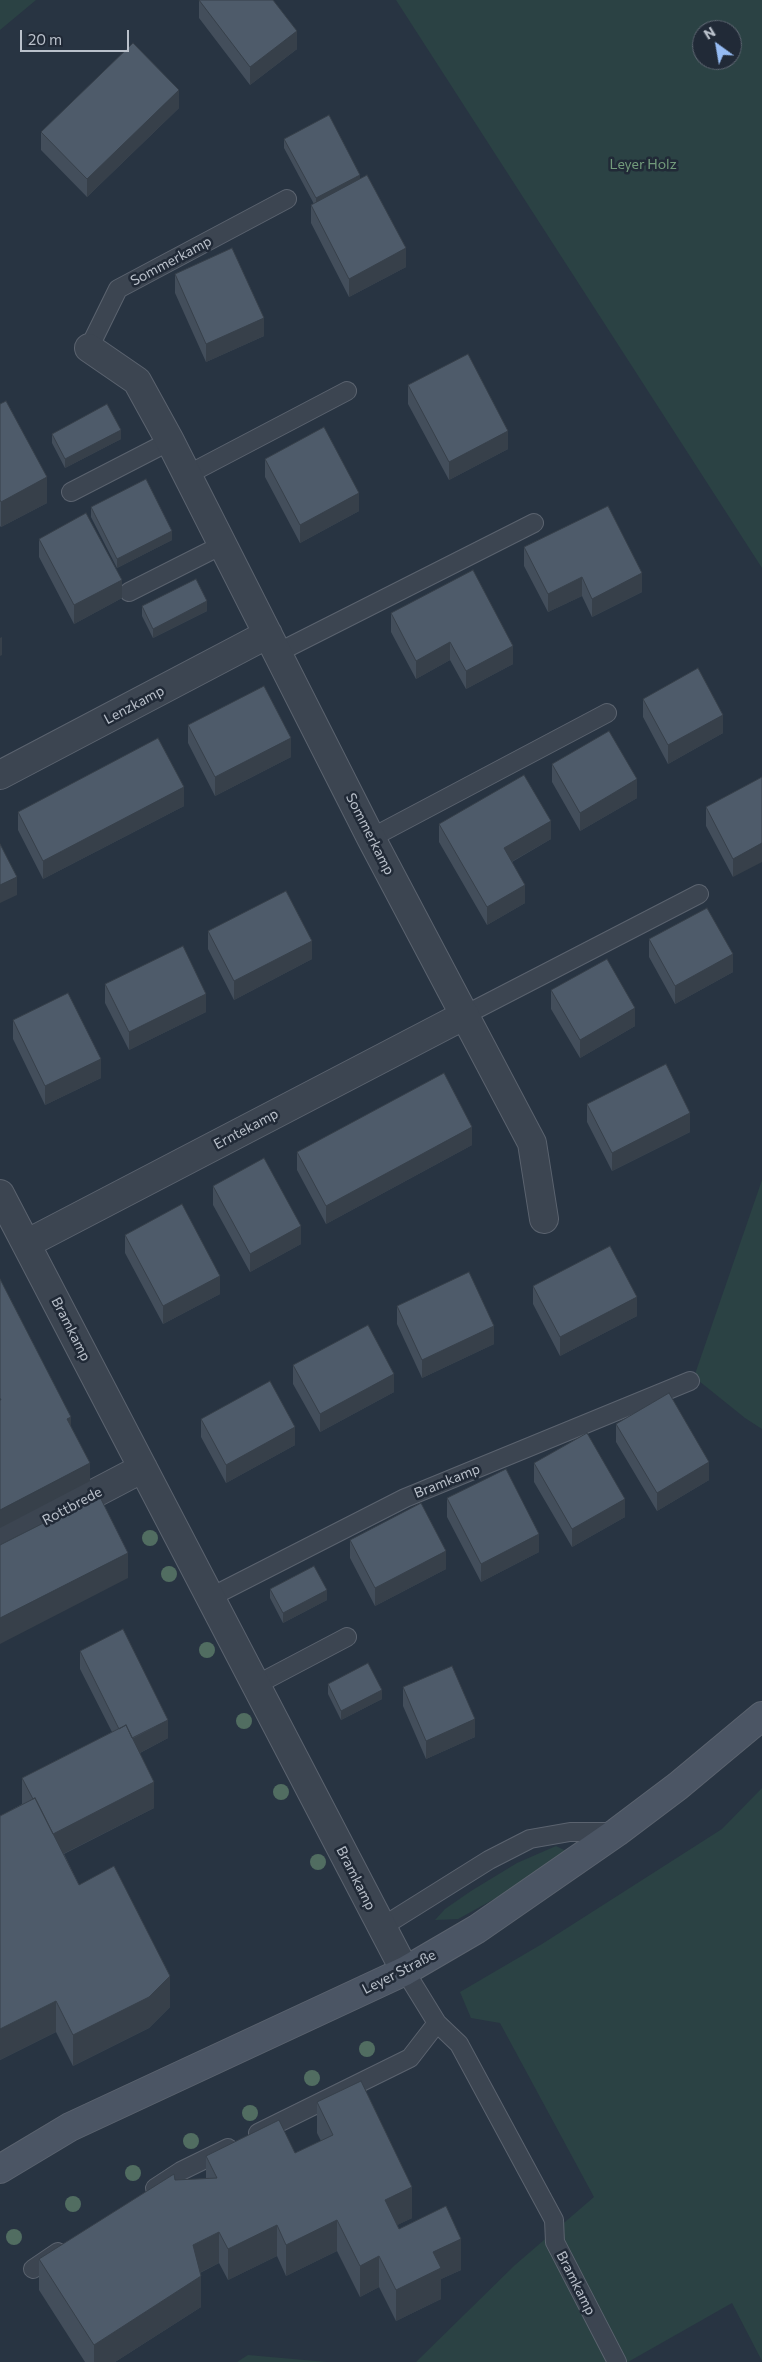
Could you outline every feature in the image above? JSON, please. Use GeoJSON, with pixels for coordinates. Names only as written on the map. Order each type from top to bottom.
{"type":"FeatureCollection","features":[{"type":"Feature","properties":{"kind":"street","name":"Sommerkamp"},"geometry":{"type":"LineString","coordinates":[[90,348],[137,381],[170,440],[371,838],[532,1143],[544,1220]]}},
{"type":"Feature","properties":{"kind":"street","name":"Lenzkamp"},"geometry":{"type":"LineString","coordinates":[[0,775],[272,644]]}},
{"type":"Feature","properties":{"kind":"street","name":"Erntekamp"},"geometry":{"type":"LineString","coordinates":[[26,1244],[465,1015]]}},
{"type":"Feature","properties":{"kind":"street","name":"Bramkamp"},"geometry":{"type":"LineString","coordinates":[[0,1194],[405,1971]]}},
{"type":"Feature","properties":{"kind":"street","name":"Rottbrede"},"geometry":{"type":"LineString","coordinates":[[0,1543],[143,1468]]}},
{"type":"Feature","properties":{"kind":"street","name":"Leyer Straße"},"geometry":{"type":"LineString","coordinates":[[0,2169],[70,2127],[405,1971],[477,1929],[617,1832],[708,1762],[762,1716]]}},
{"type":"Feature","properties":{"kind":"lane","name":"Sommerkamp"},"geometry":{"type":"LineString","coordinates":[[90,348],[118,289],[287,199]]}},
{"type":"Feature","properties":{"kind":"lane"},"geometry":{"type":"LineString","coordinates":[[187,475],[347,391]]}},
{"type":"Feature","properties":{"kind":"lane"},"geometry":{"type":"LineString","coordinates":[[71,492],[170,440]]}},
{"type":"Feature","properties":{"kind":"lane"},"geometry":{"type":"LineString","coordinates":[[272,644],[534,523]]}},
{"type":"Feature","properties":{"kind":"lane"},"geometry":{"type":"LineString","coordinates":[[129,592],[222,545]]}},
{"type":"Feature","properties":{"kind":"lane"},"geometry":{"type":"LineString","coordinates":[[371,838],[607,712]]}},
{"type":"Feature","properties":{"kind":"lane"},"geometry":{"type":"LineString","coordinates":[[465,1015],[699,894]]}},
{"type":"Feature","properties":{"kind":"lane","name":"Bramkamp"},"geometry":{"type":"LineString","coordinates":[[211,1598],[405,1498],[690,1381]]}},
{"type":"Feature","properties":{"kind":"lane"},"geometry":{"type":"LineString","coordinates":[[256,1685],[347,1637]]}},
{"type":"Feature","properties":{"kind":"lane"},"geometry":{"type":"LineString","coordinates":[[382,1927],[489,1860],[530,1839],[570,1832],[617,1832]]}},
{"type":"Feature","properties":{"kind":"lane","name":"Bramkamp"},"geometry":{"type":"LineString","coordinates":[[405,1971],[437,2023],[460,2044],[554,2220],[555,2242],[617,2362]]}},
{"type":"Feature","properties":{"kind":"lane"},"geometry":{"type":"LineString","coordinates":[[140,2198],[181,2171],[410,2058],[437,2023]]}},
{"type":"Feature","properties":{"kind":"lane"},"geometry":{"type":"LineString","coordinates":[[34,2269],[74,2242]]}},
{"type":"Feature","properties":{"kind":"green space"},"geometry":{"type":"Polygon","coordinates":[[[0,0],[36,0],[0,30],[0,0]]]}},
{"type":"Feature","properties":{"kind":"green space","name":"Leyer Holz"},"geometry":{"type":"Polygon","coordinates":[[[396,0],[762,0],[762,568],[396,0]]]}},
{"type":"Feature","properties":{"kind":"green space"},"geometry":{"type":"Polygon","coordinates":[[[762,1180],[762,1429],[745,1418],[694,1377],[762,1180]]]}},
{"type":"Feature","properties":{"kind":"green space"},"geometry":{"type":"Polygon","coordinates":[[[762,1788],[762,2361],[732,2303],[628,2362],[416,2362],[515,2265],[594,2197],[500,2023],[471,2018],[460,1992],[542,1944],[722,1829],[762,1788]]]}},
{"type":"Feature","properties":{"kind":"green space"},"geometry":{"type":"Polygon","coordinates":[[[556,1846],[568,1852],[518,1886],[458,1919],[435,1920],[445,1909],[471,1891],[517,1863],[556,1846]]]}},
{"type":"Feature","properties":{"kind":"green space"},"geometry":{"type":"Polygon","coordinates":[[[248,2355],[327,2362],[237,2362],[248,2355]]]}},
{"type":"Feature","properties":{"kind":"building"},"geometry":{"type":"Polygon","coordinates":[[[199,0],[273,0],[297,31],[250,67],[199,0]]]}},
{"type":"Feature","properties":{"kind":"building"},"geometry":{"type":"Polygon","coordinates":[[[133,43],[179,90],[87,179],[41,132],[133,43]]]}},
{"type":"Feature","properties":{"kind":"building"},"geometry":{"type":"Polygon","coordinates":[[[329,115],[360,175],[316,198],[284,139],[329,115]]]}},
{"type":"Feature","properties":{"kind":"building"},"geometry":{"type":"Polygon","coordinates":[[[367,175],[406,248],[349,279],[311,205],[367,175]]]}},
{"type":"Feature","properties":{"kind":"building"},"geometry":{"type":"Polygon","coordinates":[[[232,248],[264,318],[206,344],[175,274],[232,248]]]}},
{"type":"Feature","properties":{"kind":"building"},"geometry":{"type":"Polygon","coordinates":[[[468,354],[508,431],[449,462],[408,385],[468,354]]]}},
{"type":"Feature","properties":{"kind":"building"},"geometry":{"type":"Polygon","coordinates":[[[6,401],[47,477],[1,502],[0,404],[6,401]]]}},
{"type":"Feature","properties":{"kind":"building"},"geometry":{"type":"Polygon","coordinates":[[[107,404],[121,430],[65,459],[52,434],[107,404]]]}},
{"type":"Feature","properties":{"kind":"building"},"geometry":{"type":"Polygon","coordinates":[[[324,427],[359,493],[300,525],[265,459],[324,427]]]}},
{"type":"Feature","properties":{"kind":"building"},"geometry":{"type":"Polygon","coordinates":[[[146,479],[172,531],[117,559],[91,507],[146,479]]]}},
{"type":"Feature","properties":{"kind":"building"},"geometry":{"type":"Polygon","coordinates":[[[608,506],[642,573],[592,599],[582,577],[548,594],[524,547],[608,506]]]}},
{"type":"Feature","properties":{"kind":"building"},"geometry":{"type":"Polygon","coordinates":[[[86,513],[122,580],[74,605],[39,539],[86,513]]]}},
{"type":"Feature","properties":{"kind":"building"},"geometry":{"type":"Polygon","coordinates":[[[473,570],[513,646],[466,671],[450,642],[416,661],[391,613],[473,570]]]}},
{"type":"Feature","properties":{"kind":"building"},"geometry":{"type":"Polygon","coordinates":[[[196,579],[207,601],[153,629],[142,606],[196,579]]]}},
{"type":"Feature","properties":{"kind":"building"},"geometry":{"type":"Polygon","coordinates":[[[698,668],[723,715],[668,745],[643,699],[698,668]]]}},
{"type":"Feature","properties":{"kind":"building"},"geometry":{"type":"Polygon","coordinates":[[[264,686],[291,738],[215,777],[188,725],[264,686]]]}},
{"type":"Feature","properties":{"kind":"building"},"geometry":{"type":"Polygon","coordinates":[[[609,731],[637,779],[580,813],[552,764],[609,731]]]}},
{"type":"Feature","properties":{"kind":"building"},"geometry":{"type":"Polygon","coordinates":[[[158,738],[184,787],[43,861],[18,812],[158,738]]]}},
{"type":"Feature","properties":{"kind":"building"},"geometry":{"type":"Polygon","coordinates":[[[524,775],[551,821],[504,848],[525,885],[487,907],[439,824],[524,775]]]}},
{"type":"Feature","properties":{"kind":"building"},"geometry":{"type":"Polygon","coordinates":[[[762,777],[762,843],[733,859],[706,807],[762,777]]]}},
{"type":"Feature","properties":{"kind":"building"},"geometry":{"type":"Polygon","coordinates":[[[0,844],[17,877],[0,885],[0,844]]]}},
{"type":"Feature","properties":{"kind":"building"},"geometry":{"type":"Polygon","coordinates":[[[286,891],[312,941],[234,981],[208,931],[286,891]]]}},
{"type":"Feature","properties":{"kind":"building"},"geometry":{"type":"Polygon","coordinates":[[[707,908],[733,954],[675,986],[649,939],[707,908]]]}},
{"type":"Feature","properties":{"kind":"building"},"geometry":{"type":"Polygon","coordinates":[[[183,946],[206,994],[129,1032],[105,984],[183,946]]]}},
{"type":"Feature","properties":{"kind":"building"},"geometry":{"type":"Polygon","coordinates":[[[607,959],[635,1008],[580,1040],[551,990],[607,959]]]}},
{"type":"Feature","properties":{"kind":"building"},"geometry":{"type":"Polygon","coordinates":[[[68,993],[101,1059],[45,1086],[13,1020],[68,993]]]}},
{"type":"Feature","properties":{"kind":"building"},"geometry":{"type":"Polygon","coordinates":[[[666,1064],[690,1113],[612,1153],[587,1104],[666,1064]]]}},
{"type":"Feature","properties":{"kind":"building"},"geometry":{"type":"Polygon","coordinates":[[[444,1073],[472,1127],[326,1206],[297,1152],[444,1073]]]}},
{"type":"Feature","properties":{"kind":"building"},"geometry":{"type":"Polygon","coordinates":[[[264,1158],[301,1226],[250,1254],[213,1186],[264,1158]]]}},
{"type":"Feature","properties":{"kind":"building"},"geometry":{"type":"Polygon","coordinates":[[[182,1204],[220,1276],[163,1306],[125,1235],[182,1204]]]}},
{"type":"Feature","properties":{"kind":"building"},"geometry":{"type":"Polygon","coordinates":[[[610,1246],[637,1297],[560,1337],[533,1286],[610,1246]]]}},
{"type":"Feature","properties":{"kind":"building"},"geometry":{"type":"Polygon","coordinates":[[[469,1272],[494,1326],[422,1360],[397,1306],[469,1272]]]}},
{"type":"Feature","properties":{"kind":"building"},"geometry":{"type":"Polygon","coordinates":[[[0,1279],[71,1417],[67,1419],[90,1463],[0,1510],[1,1400],[0,1279]]]}},
{"type":"Feature","properties":{"kind":"building"},"geometry":{"type":"Polygon","coordinates":[[[368,1325],[394,1374],[320,1414],[293,1365],[368,1325]]]}},
{"type":"Feature","properties":{"kind":"building"},"geometry":{"type":"Polygon","coordinates":[[[270,1381],[295,1427],[226,1465],[201,1419],[270,1381]]]}},
{"type":"Feature","properties":{"kind":"building"},"geometry":{"type":"Polygon","coordinates":[[[669,1393],[709,1462],[657,1493],[616,1424],[669,1393]]]}},
{"type":"Feature","properties":{"kind":"building"},"geometry":{"type":"Polygon","coordinates":[[[587,1433],[625,1499],[572,1529],[534,1463],[587,1433]]]}},
{"type":"Feature","properties":{"kind":"building"},"geometry":{"type":"Polygon","coordinates":[[[506,1469],[539,1534],[481,1564],[447,1498],[506,1469]]]}},
{"type":"Feature","properties":{"kind":"building"},"geometry":{"type":"Polygon","coordinates":[[[99,1495],[128,1553],[0,1618],[0,1545],[99,1495]]]}},
{"type":"Feature","properties":{"kind":"building"},"geometry":{"type":"Polygon","coordinates":[[[421,1503],[446,1551],[375,1588],[350,1540],[421,1503]]]}},
{"type":"Feature","properties":{"kind":"building"},"geometry":{"type":"Polygon","coordinates":[[[314,1566],[327,1590],[283,1613],[270,1589],[314,1566]]]}},
{"type":"Feature","properties":{"kind":"building"},"geometry":{"type":"Polygon","coordinates":[[[123,1629],[168,1720],[132,1738],[126,1725],[119,1729],[80,1651],[123,1629]]]}},
{"type":"Feature","properties":{"kind":"building"},"geometry":{"type":"Polygon","coordinates":[[[368,1663],[382,1690],[341,1711],[328,1684],[368,1663]]]}},
{"type":"Feature","properties":{"kind":"building"},"geometry":{"type":"Polygon","coordinates":[[[452,1666],[475,1719],[426,1741],[403,1687],[452,1666]]]}},
{"type":"Feature","properties":{"kind":"building"},"geometry":{"type":"Polygon","coordinates":[[[126,1725],[154,1782],[53,1834],[35,1798],[33,1799],[22,1778],[126,1725]]]}},
{"type":"Feature","properties":{"kind":"building"},"geometry":{"type":"Polygon","coordinates":[[[35,1798],[79,1885],[114,1866],[170,1976],[149,1997],[73,2035],[56,2001],[0,2029],[0,1816],[35,1798]]]}},
{"type":"Feature","properties":{"kind":"building"},"geometry":{"type":"Polygon","coordinates":[[[361,2081],[412,2187],[385,2200],[399,2229],[446,2206],[461,2239],[433,2252],[441,2268],[396,2290],[379,2256],[360,2266],[337,2220],[286,2245],[277,2225],[228,2249],[219,2232],[193,2245],[201,2276],[94,2345],[39,2259],[174,2174],[175,2180],[217,2178],[206,2156],[279,2120],[295,2153],[333,2135],[317,2102],[361,2081]]]}}]}
